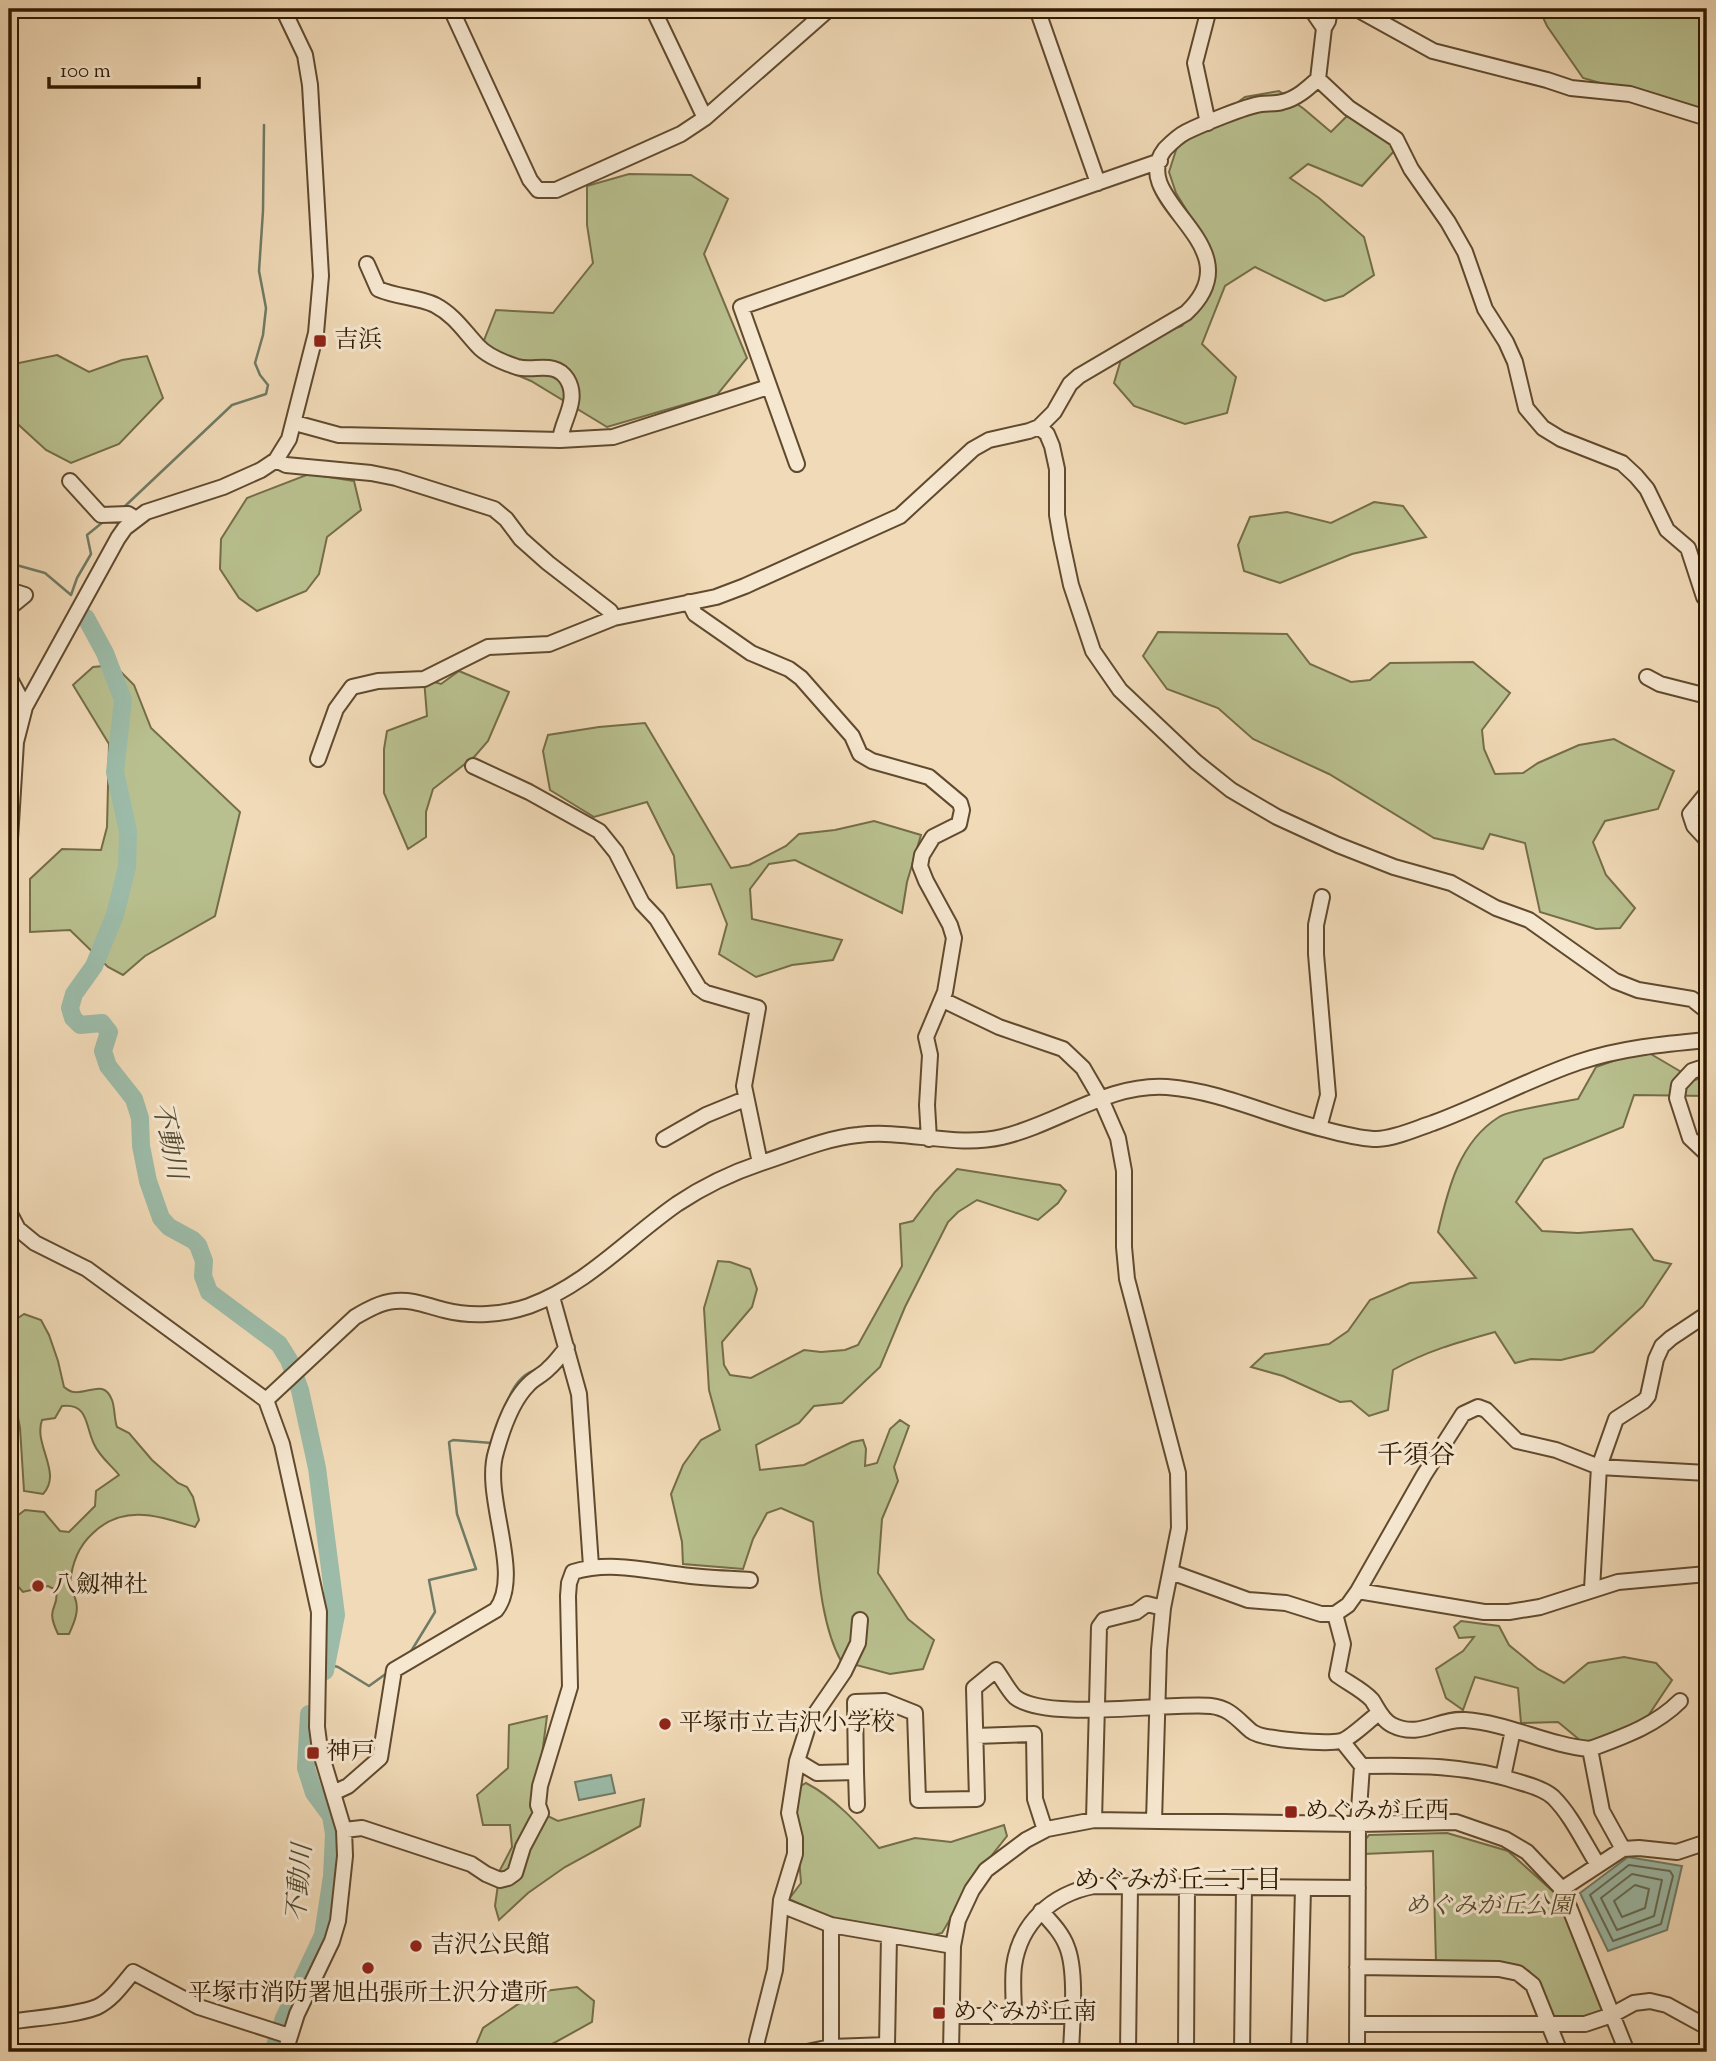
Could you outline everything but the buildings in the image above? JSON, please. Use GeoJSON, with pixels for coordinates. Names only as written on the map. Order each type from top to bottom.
{"type":"FeatureCollection","features":[{"type":"Feature","properties":{"kind":"street"},"geometry":{"type":"LineString","coordinates":[[9,855],[16,742],[25,707],[118,538],[136,519],[155,508],[245,479],[276,460],[295,423],[316,333],[321,276],[310,85],[305,55],[283,9]]}},
{"type":"Feature","properties":{"kind":"street"},"geometry":{"type":"LineString","coordinates":[[451,9],[530,180],[538,190],[556,190],[681,134],[705,118],[829,9]]}},
{"type":"Feature","properties":{"kind":"street"},"geometry":{"type":"LineString","coordinates":[[653,9],[705,118]]}},
{"type":"Feature","properties":{"kind":"street"},"geometry":{"type":"LineString","coordinates":[[1037,9],[1098,183]]}},
{"type":"Feature","properties":{"kind":"street"},"geometry":{"type":"LineString","coordinates":[[1209,9],[1195,63],[1209,124]]}},
{"type":"Feature","properties":{"kind":"street"},"geometry":{"type":"LineString","coordinates":[[1311,9],[1324,28]]}},
{"type":"Feature","properties":{"kind":"street"},"geometry":{"type":"LineString","coordinates":[[318,759],[336,709],[352,687],[378,681],[424,679],[488,647],[549,644],[614,618],[716,597],[900,516],[974,449],[989,440],[1039,427],[1054,412],[1070,384],[1079,376],[1186,313],[1199,300],[1206,289],[1209,276],[1208,261],[1200,241],[1166,196],[1158,169],[1163,152],[1185,132],[1260,104],[1281,103],[1297,96],[1318,79],[1329,9]]}},
{"type":"Feature","properties":{"kind":"street"},"geometry":{"type":"LineString","coordinates":[[1357,9],[1433,51],[1571,88],[1630,94],[1707,118]]}},
{"type":"Feature","properties":{"kind":"street"},"geometry":{"type":"LineString","coordinates":[[1318,79],[1349,108],[1396,139],[1411,169],[1448,222],[1465,252],[1485,309],[1515,362],[1526,408],[1543,428],[1561,439],[1622,463],[1636,477],[1647,489],[1667,530],[1688,548],[1704,597],[1707,598]]}},
{"type":"Feature","properties":{"kind":"street"},"geometry":{"type":"LineString","coordinates":[[797,464],[741,307],[1160,161]]}},
{"type":"Feature","properties":{"kind":"street"},"geometry":{"type":"LineString","coordinates":[[368,264],[379,289],[433,304],[452,316],[481,349],[518,368],[555,368],[564,375],[572,395],[570,410],[561,426],[560,440]]}},
{"type":"Feature","properties":{"kind":"street"},"geometry":{"type":"LineString","coordinates":[[295,423],[339,435],[560,440],[613,437],[768,387]]}},
{"type":"Feature","properties":{"kind":"street"},"geometry":{"type":"LineString","coordinates":[[1039,427],[1047,434],[1052,446],[1057,469],[1057,515],[1061,538],[1071,585],[1093,651],[1120,690],[1196,762],[1231,790],[1277,817],[1395,867],[1451,883],[1496,908],[1529,920],[1615,981],[1638,990],[1692,999],[1707,1011]]}},
{"type":"Feature","properties":{"kind":"street"},"geometry":{"type":"LineString","coordinates":[[276,460],[286,465],[397,478],[494,509],[506,519],[521,539],[610,611],[614,618]]}},
{"type":"Feature","properties":{"kind":"street"},"geometry":{"type":"LineString","coordinates":[[70,481],[101,515],[128,514],[136,519]]}},
{"type":"Feature","properties":{"kind":"street"},"geometry":{"type":"LineString","coordinates":[[9,590],[26,595],[9,608]]}},
{"type":"Feature","properties":{"kind":"street"},"geometry":{"type":"LineString","coordinates":[[689,602],[695,614],[751,653],[789,669],[801,678],[852,736],[860,754],[872,761],[912,770],[929,777],[960,803],[962,810],[959,824],[933,838],[922,855],[920,866],[954,938],[943,1000],[926,1037],[930,1055],[927,1105],[929,1139]]}},
{"type":"Feature","properties":{"kind":"street"},"geometry":{"type":"LineString","coordinates":[[9,677],[25,707]]}},
{"type":"Feature","properties":{"kind":"street"},"geometry":{"type":"LineString","coordinates":[[1647,677],[1660,684],[1707,696]]}},
{"type":"Feature","properties":{"kind":"street"},"geometry":{"type":"LineString","coordinates":[[473,766],[529,792],[599,831],[615,852],[642,903],[657,919],[699,988],[706,993],[758,1009],[745,1073],[745,1099],[760,1163]]}},
{"type":"Feature","properties":{"kind":"street"},"geometry":{"type":"LineString","coordinates":[[1707,793],[1690,814],[1694,825],[1707,840]]}},
{"type":"Feature","properties":{"kind":"street"},"geometry":{"type":"LineString","coordinates":[[1319,1128],[1328,1095],[1315,925],[1322,897]]}},
{"type":"Feature","properties":{"kind":"street"},"geometry":{"type":"LineString","coordinates":[[943,1000],[999,1027],[1063,1049],[1083,1068],[1101,1099],[1118,1138],[1124,1171],[1124,1247],[1127,1279],[1178,1474],[1179,1528],[1163,1608],[1154,1821]]}},
{"type":"Feature","properties":{"kind":"street"},"geometry":{"type":"LineString","coordinates":[[265,1400],[355,1317],[369,1308],[392,1300],[416,1301],[445,1311],[494,1314],[525,1307],[572,1286],[686,1198],[710,1183],[760,1163],[858,1135],[975,1141],[1003,1137],[1120,1092],[1165,1087],[1199,1093],[1319,1128],[1378,1139],[1405,1133],[1454,1115],[1579,1062],[1633,1048],[1707,1040]]}},
{"type":"Feature","properties":{"kind":"street"},"geometry":{"type":"LineString","coordinates":[[1707,1066],[1692,1071],[1679,1085],[1677,1098],[1690,1138],[1707,1154]]}},
{"type":"Feature","properties":{"kind":"street"},"geometry":{"type":"LineString","coordinates":[[664,1139],[706,1115],[745,1099]]}},
{"type":"Feature","properties":{"kind":"street"},"geometry":{"type":"LineString","coordinates":[[9,1212],[18,1229],[35,1243],[87,1269],[265,1400],[282,1444],[318,1601],[317,1727],[320,1750],[344,1830],[345,1856],[335,1931],[289,2036],[285,2052]]}},
{"type":"Feature","properties":{"kind":"street"},"geometry":{"type":"LineString","coordinates":[[552,1297],[579,1394],[591,1566]]}},
{"type":"Feature","properties":{"kind":"street"},"geometry":{"type":"LineString","coordinates":[[1592,1589],[1599,1467],[1616,1419],[1648,1396],[1656,1359],[1662,1346],[1707,1314]]}},
{"type":"Feature","properties":{"kind":"street"},"geometry":{"type":"LineString","coordinates":[[333,1793],[348,1786],[380,1758],[394,1670],[496,1609],[504,1599],[505,1562],[492,1475],[495,1453],[516,1401],[529,1384],[549,1369],[567,1348]]}},
{"type":"Feature","properties":{"kind":"street"},"geometry":{"type":"LineString","coordinates":[[1171,1572],[1248,1600],[1286,1603],[1321,1614],[1335,1614],[1348,1605],[1424,1475],[1463,1415],[1478,1407],[1486,1410],[1517,1441],[1556,1450],[1599,1467],[1707,1473]]}},
{"type":"Feature","properties":{"kind":"street"},"geometry":{"type":"LineString","coordinates":[[344,1830],[362,1828],[471,1864],[500,1880],[508,1878],[514,1873],[523,1847],[541,1813],[538,1805],[540,1786],[570,1687],[569,1583],[573,1572],[591,1566],[628,1567],[690,1576],[750,1580]]}},
{"type":"Feature","properties":{"kind":"street"},"geometry":{"type":"LineString","coordinates":[[1357,1591],[1484,1612],[1509,1612],[1540,1607],[1618,1582],[1707,1574]]}},
{"type":"Feature","properties":{"kind":"street"},"geometry":{"type":"LineString","coordinates":[[1094,1820],[1099,1627],[1104,1620],[1136,1612],[1147,1604],[1163,1608]]}},
{"type":"Feature","properties":{"kind":"street"},"geometry":{"type":"LineString","coordinates":[[1335,1614],[1343,1644],[1337,1675],[1370,1699],[1390,1724],[1407,1730],[1425,1730],[1446,1722],[1464,1720],[1513,1730],[1567,1747],[1590,1749],[1648,1725],[1667,1714],[1680,1701]]}},
{"type":"Feature","properties":{"kind":"street"},"geometry":{"type":"LineString","coordinates":[[757,2052],[757,2041],[775,1970],[781,1905],[795,1854],[795,1838],[789,1813],[797,1762],[809,1723],[844,1672],[858,1643],[860,1620]]}},
{"type":"Feature","properties":{"kind":"street"},"geometry":{"type":"LineString","coordinates":[[857,1805],[856,1702],[885,1701],[915,1713],[918,1800],[977,1799],[974,1688],[996,1670],[1015,1696],[1025,1701],[1051,1707],[1097,1710],[1212,1706],[1239,1717],[1252,1732],[1279,1740],[1342,1741],[1379,1713]]}},
{"type":"Feature","properties":{"kind":"street"},"geometry":{"type":"LineString","coordinates":[[1503,1777],[1513,1730]]}},
{"type":"Feature","properties":{"kind":"street"},"geometry":{"type":"LineString","coordinates":[[976,1736],[1034,1734],[1035,1799],[1045,1830]]}},
{"type":"Feature","properties":{"kind":"street"},"geometry":{"type":"LineString","coordinates":[[1342,1741],[1362,1766],[1358,1824],[1357,2052]]}},
{"type":"Feature","properties":{"kind":"street"},"geometry":{"type":"LineString","coordinates":[[1590,1749],[1602,1811],[1623,1849]]}},
{"type":"Feature","properties":{"kind":"street"},"geometry":{"type":"LineString","coordinates":[[797,1762],[817,1773],[856,1772]]}},
{"type":"Feature","properties":{"kind":"street"},"geometry":{"type":"LineString","coordinates":[[1362,1766],[1420,1765],[1457,1768],[1503,1777],[1550,1795],[1562,1807],[1598,1865]]}},
{"type":"Feature","properties":{"kind":"street"},"geometry":{"type":"LineString","coordinates":[[951,2052],[953,1946],[958,1920],[972,1890],[986,1870],[1005,1854],[1045,1830],[1094,1820],[1358,1824],[1455,1822],[1505,1839],[1527,1852],[1562,1889],[1627,2052]]}},
{"type":"Feature","properties":{"kind":"street"},"geometry":{"type":"LineString","coordinates":[[1562,1889],[1623,1849],[1678,1852],[1707,1842]]}},
{"type":"Feature","properties":{"kind":"street"},"geometry":{"type":"LineString","coordinates":[[1014,2016],[1014,1967],[1019,1946],[1030,1923],[1056,1899],[1075,1890],[1094,1886],[1358,1888]]}},
{"type":"Feature","properties":{"kind":"street"},"geometry":{"type":"LineString","coordinates":[[1128,2052],[1130,1886]]}},
{"type":"Feature","properties":{"kind":"street"},"geometry":{"type":"LineString","coordinates":[[1186,2052],[1187,1886]]}},
{"type":"Feature","properties":{"kind":"street"},"geometry":{"type":"LineString","coordinates":[[1242,2052],[1244,1887]]}},
{"type":"Feature","properties":{"kind":"street"},"geometry":{"type":"LineString","coordinates":[[1299,2052],[1303,1888]]}},
{"type":"Feature","properties":{"kind":"street"},"geometry":{"type":"LineString","coordinates":[[781,1905],[831,1925],[953,1946]]}},
{"type":"Feature","properties":{"kind":"street"},"geometry":{"type":"LineString","coordinates":[[1041,1911],[1068,1947],[1072,1965],[1071,2052]]}},
{"type":"Feature","properties":{"kind":"street"},"geometry":{"type":"LineString","coordinates":[[831,1925],[831,2047]]}},
{"type":"Feature","properties":{"kind":"street"},"geometry":{"type":"LineString","coordinates":[[807,2052],[831,2047],[887,2045],[889,1936]]}},
{"type":"Feature","properties":{"kind":"street"},"geometry":{"type":"LineString","coordinates":[[1357,1967],[1499,1969],[1518,1973],[1534,1985],[1560,2052]]}},
{"type":"Feature","properties":{"kind":"street"},"geometry":{"type":"LineString","coordinates":[[9,2022],[96,2007],[113,1996],[133,1972],[199,2007],[289,2036]]}},
{"type":"Feature","properties":{"kind":"street"},"geometry":{"type":"LineString","coordinates":[[1357,2024],[1585,2024],[1612,2015],[1634,2003],[1650,2001],[1667,2005],[1707,2027]]}},
{"type":"Feature","properties":{"kind":"street"},"geometry":{"type":"LineString","coordinates":[[952,2016],[1072,2016]]}},
{"type":"Feature","properties":{"kind":"green space"},"geometry":{"type":"Polygon","coordinates":[[[1539,9],[1707,9],[1707,114],[1583,78],[1547,26],[1539,9]]]}},
{"type":"Feature","properties":{"kind":"green space"},"geometry":{"type":"Polygon","coordinates":[[[1279,91],[1331,132],[1347,116],[1388,132],[1396,149],[1362,186],[1308,164],[1290,178],[1319,198],[1364,237],[1374,275],[1343,296],[1325,301],[1255,267],[1225,286],[1202,344],[1236,377],[1227,413],[1185,424],[1134,406],[1114,383],[1125,346],[1182,326],[1215,277],[1210,248],[1176,193],[1169,172],[1177,147],[1245,97],[1279,91]]]}},
{"type":"Feature","properties":{"kind":"green space"},"geometry":{"type":"Polygon","coordinates":[[[629,174],[691,175],[728,199],[704,254],[747,358],[717,395],[607,427],[531,381],[498,367],[479,353],[496,310],[553,313],[593,263],[587,225],[587,186],[629,174]]]}},
{"type":"Feature","properties":{"kind":"green space"},"geometry":{"type":"Polygon","coordinates":[[[57,355],[89,372],[122,360],[147,356],[163,398],[119,444],[71,463],[46,450],[9,416],[9,365],[57,355]]]}},
{"type":"Feature","properties":{"kind":"green space"},"geometry":{"type":"Polygon","coordinates":[[[309,474],[354,481],[361,510],[327,537],[319,574],[306,591],[257,611],[239,598],[220,569],[221,539],[247,498],[309,474]]]}},
{"type":"Feature","properties":{"kind":"green space"},"geometry":{"type":"Polygon","coordinates":[[[1374,502],[1403,506],[1426,537],[1352,554],[1280,583],[1244,571],[1238,545],[1250,517],[1287,512],[1331,523],[1374,502]]]}},
{"type":"Feature","properties":{"kind":"green space"},"geometry":{"type":"Polygon","coordinates":[[[1158,632],[1287,634],[1310,664],[1351,682],[1370,680],[1390,663],[1473,662],[1510,693],[1482,730],[1484,749],[1495,774],[1523,773],[1538,763],[1579,745],[1614,739],[1674,771],[1658,809],[1605,821],[1593,842],[1606,875],[1635,908],[1620,928],[1596,929],[1540,912],[1525,843],[1490,834],[1483,849],[1434,838],[1329,774],[1253,739],[1218,708],[1167,689],[1143,656],[1158,632]]]}},
{"type":"Feature","properties":{"kind":"green space"},"geometry":{"type":"Polygon","coordinates":[[[114,665],[134,685],[151,728],[240,812],[215,916],[145,956],[123,975],[108,967],[70,930],[30,932],[30,879],[62,849],[101,850],[107,827],[109,744],[73,685],[93,667],[114,665]]]}},
{"type":"Feature","properties":{"kind":"green space"},"geometry":{"type":"Polygon","coordinates":[[[459,671],[509,692],[488,741],[475,756],[433,789],[426,812],[426,837],[408,849],[384,793],[384,749],[387,731],[427,716],[424,679],[441,684],[459,671]]]}},
{"type":"Feature","properties":{"kind":"green space"},"geometry":{"type":"Polygon","coordinates":[[[645,723],[731,868],[749,865],[786,846],[799,834],[835,830],[874,821],[921,835],[907,882],[902,913],[795,860],[769,864],[750,889],[752,919],[842,940],[833,960],[792,965],[756,977],[719,954],[727,924],[711,884],[677,888],[674,856],[647,802],[594,817],[550,790],[543,751],[548,735],[645,723]]]}},
{"type":"Feature","properties":{"kind":"green space"},"geometry":{"type":"Polygon","coordinates":[[[1644,1050],[1695,1080],[1707,1076],[1707,1096],[1634,1095],[1623,1127],[1544,1159],[1516,1202],[1542,1231],[1578,1233],[1632,1229],[1654,1260],[1671,1264],[1643,1306],[1593,1352],[1561,1360],[1531,1359],[1515,1363],[1495,1332],[1456,1343],[1393,1370],[1388,1410],[1369,1416],[1351,1401],[1340,1402],[1283,1376],[1251,1367],[1265,1354],[1329,1344],[1348,1331],[1370,1300],[1410,1283],[1476,1278],[1438,1232],[1451,1183],[1474,1139],[1485,1127],[1505,1114],[1578,1099],[1596,1067],[1644,1050]]]}},
{"type":"Feature","properties":{"kind":"green space"},"geometry":{"type":"Polygon","coordinates":[[[957,1169],[1060,1185],[1066,1191],[1058,1203],[1038,1220],[977,1200],[958,1212],[948,1222],[905,1307],[880,1367],[842,1403],[814,1406],[799,1423],[756,1445],[760,1470],[804,1465],[852,1442],[863,1440],[866,1449],[865,1466],[877,1463],[890,1429],[900,1420],[909,1426],[894,1467],[898,1481],[882,1519],[878,1573],[908,1619],[934,1640],[923,1669],[890,1674],[841,1661],[824,1612],[813,1522],[781,1508],[767,1513],[753,1539],[743,1569],[683,1564],[682,1542],[671,1494],[683,1465],[701,1440],[720,1430],[709,1390],[704,1308],[718,1261],[750,1269],[757,1289],[752,1307],[722,1342],[724,1365],[730,1375],[751,1378],[804,1350],[845,1350],[858,1345],[902,1266],[900,1224],[913,1221],[957,1169]]]}},
{"type":"Feature","properties":{"kind":"green space"},"geometry":{"type":"Polygon","coordinates":[[[24,1314],[41,1320],[58,1361],[64,1387],[74,1392],[105,1390],[113,1403],[117,1427],[129,1433],[152,1460],[178,1483],[187,1487],[193,1497],[199,1520],[195,1527],[154,1516],[128,1515],[104,1524],[92,1534],[79,1550],[72,1569],[70,1585],[77,1612],[69,1634],[58,1634],[54,1625],[52,1613],[56,1590],[48,1586],[23,1592],[14,1582],[14,1551],[9,1541],[9,1522],[25,1510],[44,1512],[60,1531],[69,1532],[95,1506],[96,1491],[119,1475],[96,1448],[82,1412],[71,1406],[62,1406],[55,1418],[42,1420],[40,1429],[49,1468],[48,1486],[43,1494],[24,1491],[20,1428],[9,1371],[9,1324],[24,1314]]]}},
{"type":"Feature","properties":{"kind":"green space"},"geometry":{"type":"Polygon","coordinates":[[[1461,1621],[1499,1626],[1509,1645],[1538,1669],[1564,1683],[1588,1663],[1624,1657],[1656,1663],[1672,1680],[1648,1716],[1605,1744],[1581,1741],[1558,1722],[1521,1723],[1518,1688],[1475,1677],[1463,1710],[1446,1698],[1436,1669],[1463,1651],[1474,1637],[1459,1638],[1454,1627],[1461,1621]]]}},
{"type":"Feature","properties":{"kind":"green space"},"geometry":{"type":"Polygon","coordinates":[[[547,1716],[535,1810],[558,1821],[644,1799],[640,1826],[565,1867],[528,1893],[499,1920],[495,1906],[500,1870],[512,1847],[510,1825],[483,1825],[477,1795],[508,1768],[509,1725],[547,1716]]]}},
{"type":"Feature","properties":{"kind":"green space"},"geometry":{"type":"Polygon","coordinates":[[[806,1783],[836,1804],[879,1848],[915,1838],[951,1842],[1004,1825],[1007,1836],[977,1874],[942,1933],[926,1937],[835,1920],[789,1899],[801,1883],[796,1820],[797,1788],[806,1783]]]}},
{"type":"Feature","properties":{"kind":"green space","name":"めぐみが丘公園"},"geometry":{"type":"Polygon","coordinates":[[[1447,1833],[1508,1851],[1556,1894],[1569,1918],[1605,2012],[1573,2021],[1554,2018],[1529,1971],[1501,1962],[1436,1962],[1433,1851],[1364,1854],[1364,1841],[1369,1835],[1447,1833]]]}},
{"type":"Feature","properties":{"kind":"green space"},"geometry":{"type":"Polygon","coordinates":[[[577,1987],[594,2001],[592,2022],[542,2052],[473,2052],[483,2028],[536,1992],[577,1987]]]}},
{"type":"Feature","properties":{"kind":"water"},"geometry":{"type":"Polygon","coordinates":[[[611,1775],[615,1793],[579,1800],[575,1782],[611,1775]]]}},
{"type":"Feature","properties":{"kind":"water"},"geometry":{"type":"Polygon","coordinates":[[[1628,1857],[1682,1866],[1667,1930],[1608,1951],[1580,1893],[1628,1857]]]}},
{"type":"Feature","properties":{"kind":"waterway"},"geometry":{"type":"LineString","coordinates":[[123,508],[232,405],[266,394],[268,385],[255,363],[263,335],[266,308],[259,271],[264,125]]}},
{"type":"Feature","properties":{"kind":"waterway"},"geometry":{"type":"LineString","coordinates":[[9,563],[45,573],[71,595],[91,554],[87,535],[103,522]]}},
{"type":"Feature","properties":{"kind":"waterway","name":"不動川"},"geometry":{"type":"LineString","coordinates":[[86,618],[105,653],[123,700],[115,772],[128,831],[127,867],[115,915],[94,966],[74,994],[70,1008],[73,1018],[80,1025],[102,1023],[109,1032],[103,1051],[108,1066],[134,1099],[140,1118],[141,1146],[148,1181],[161,1218],[169,1227],[198,1245],[204,1261],[203,1276],[209,1292],[279,1344],[289,1360],[300,1390],[317,1468],[336,1615],[325,1671]]}},
{"type":"Feature","properties":{"kind":"waterway"},"geometry":{"type":"LineString","coordinates":[[505,1408],[521,1379],[537,1370]]}},
{"type":"Feature","properties":{"kind":"waterway"},"geometry":{"type":"LineString","coordinates":[[410,1653],[435,1612],[429,1580],[476,1569],[457,1514],[449,1442],[493,1441]]}},
{"type":"Feature","properties":{"kind":"waterway"},"geometry":{"type":"LineString","coordinates":[[327,1664],[338,1667],[369,1686],[387,1673]]}},
{"type":"Feature","properties":{"kind":"waterway","name":"不動川"},"geometry":{"type":"LineString","coordinates":[[273,2052],[284,2018],[323,1935],[332,1876],[334,1834],[331,1816],[314,1793],[306,1768],[309,1714]]}},
{"type":"Feature","properties":{"kind":"place","name":"吉浜"},"geometry":{"type":"Point","coordinates":[320,341]}},
{"type":"Feature","properties":{"kind":"place","name":"八劔神社"},"geometry":{"type":"Point","coordinates":[38,1586]}},
{"type":"Feature","properties":{"kind":"place","name":"平塚市立吉沢小学校"},"geometry":{"type":"Point","coordinates":[665,1724]}},
{"type":"Feature","properties":{"kind":"place","name":"神戸"},"geometry":{"type":"Point","coordinates":[313,1753]}},
{"type":"Feature","properties":{"kind":"place","name":"めぐみが丘西"},"geometry":{"type":"Point","coordinates":[1291,1812]}},
{"type":"Feature","properties":{"kind":"place","name":"吉沢公民館"},"geometry":{"type":"Point","coordinates":[416,1946]}},
{"type":"Feature","properties":{"kind":"place","name":"平塚市消防署旭出張所土沢分遣所"},"geometry":{"type":"Point","coordinates":[368,1968]}},
{"type":"Feature","properties":{"kind":"place","name":"めぐみが丘南"},"geometry":{"type":"Point","coordinates":[939,2013]}},
{"type":"Feature","properties":{"kind":"district","name":"千須谷"},"geometry":{"type":"Point","coordinates":[1416,1456]}},
{"type":"Feature","properties":{"kind":"district","name":"めぐみが丘二丁目"},"geometry":{"type":"Point","coordinates":[1178,1881]}}]}
